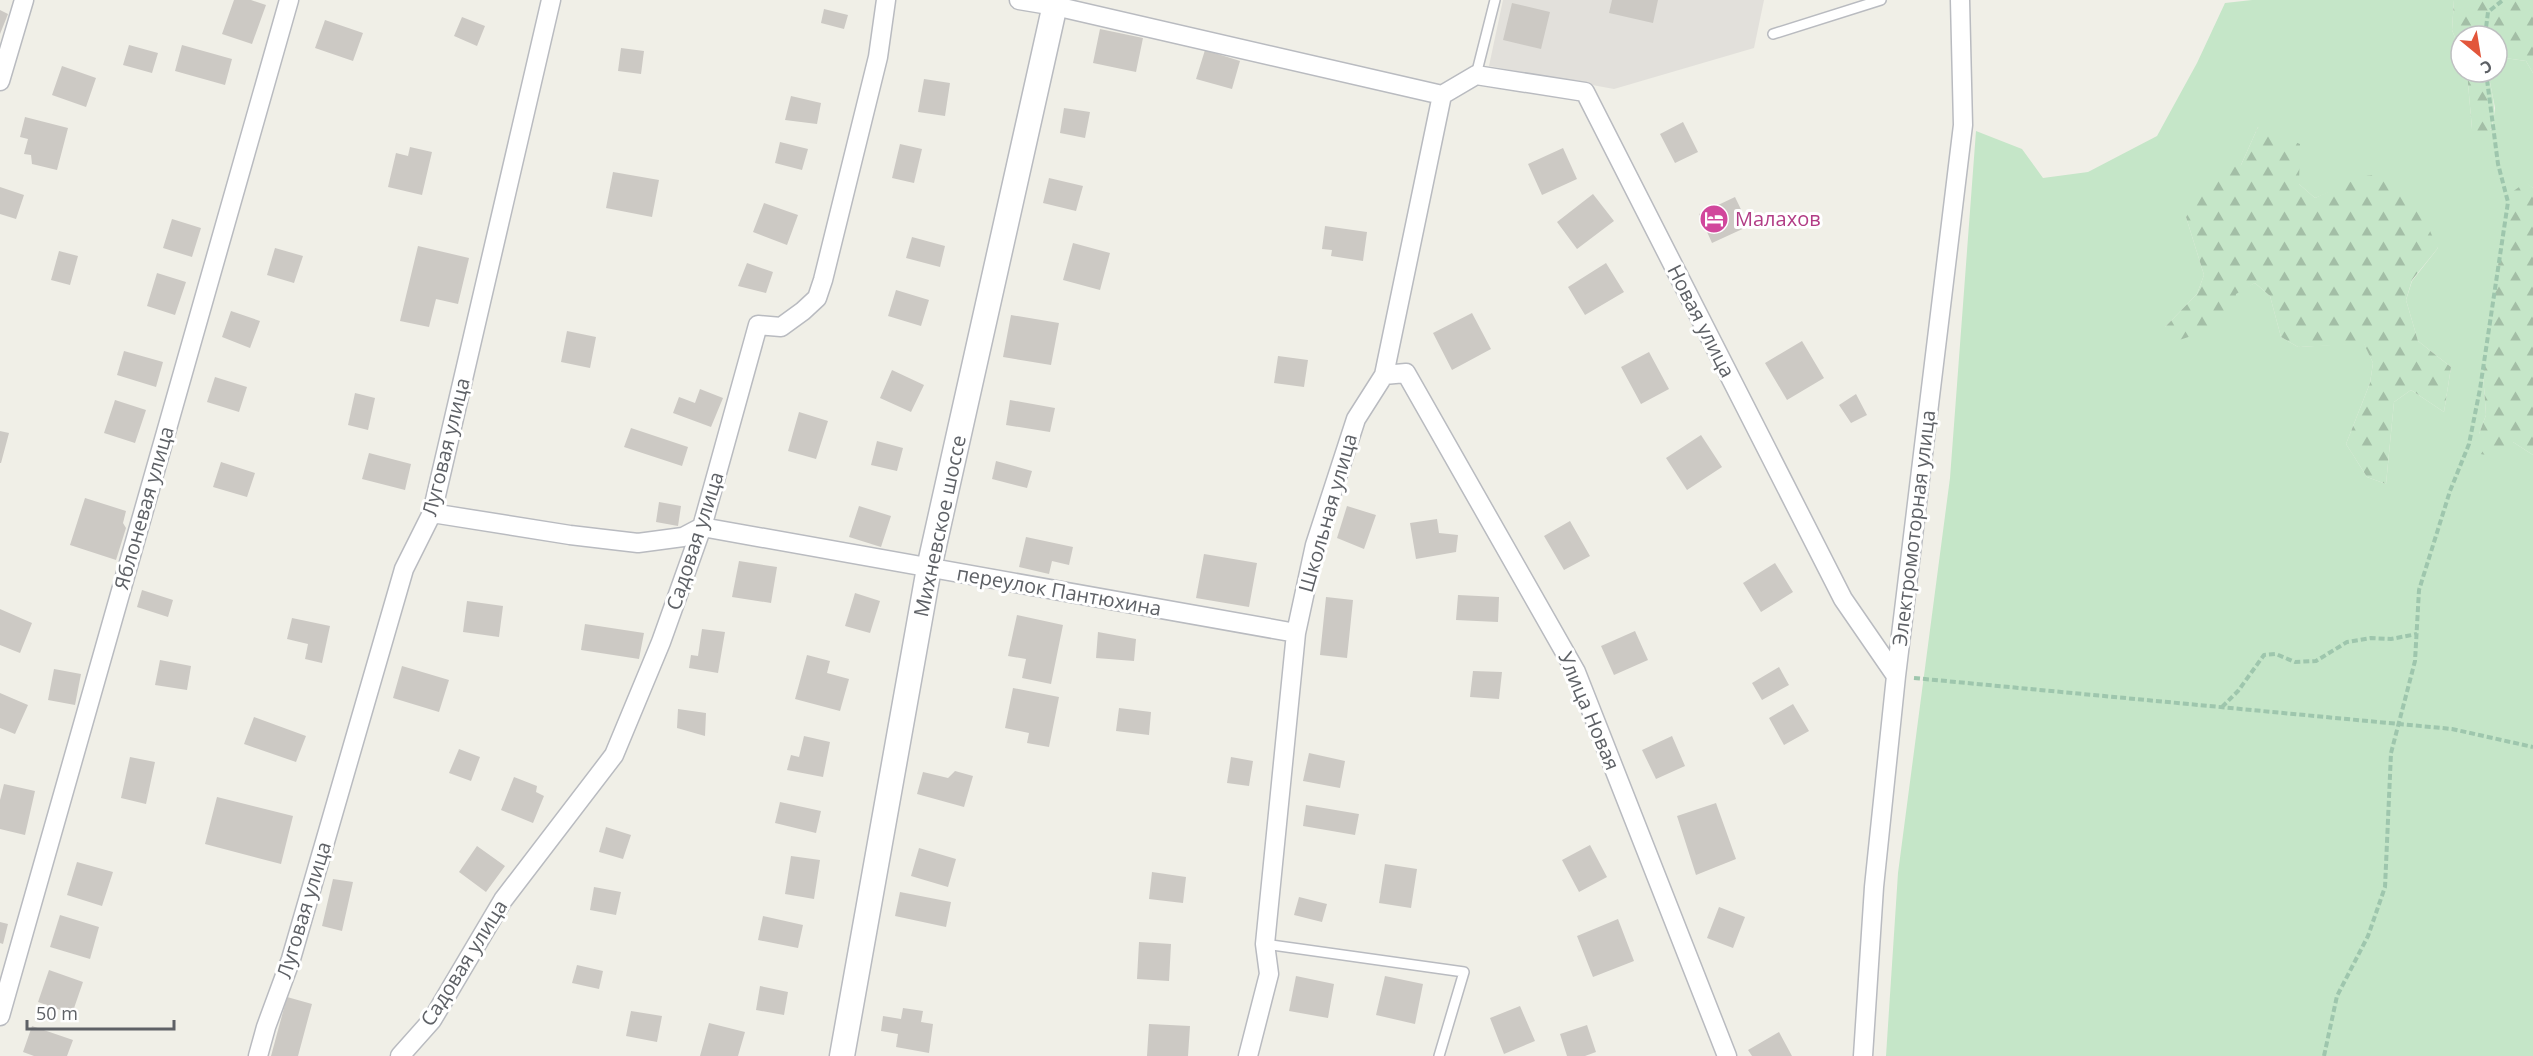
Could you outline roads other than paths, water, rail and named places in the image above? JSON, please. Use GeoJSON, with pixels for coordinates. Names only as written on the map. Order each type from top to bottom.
{"type":"FeatureCollection","features":[{"type":"Feature","properties":{"kind":"street"},"geometry":{"type":"LineString","coordinates":[[0,81],[24,0]]}},
{"type":"Feature","properties":{"kind":"street","name":"Яблоневая улица"},"geometry":{"type":"LineString","coordinates":[[0,1016],[289,0]]}},
{"type":"Feature","properties":{"kind":"street","name":"Луговая улица"},"geometry":{"type":"LineString","coordinates":[[258,1056],[291,959],[404,569],[432,513],[551,0]]}},
{"type":"Feature","properties":{"kind":"street","name":"Садовая улица"},"geometry":{"type":"LineString","coordinates":[[400,1056],[432,1020],[503,900],[614,755],[661,642],[702,527],[758,325],[781,327],[817,298],[878,57],[886,0]]}},
{"type":"Feature","properties":{"kind":"street"},"geometry":{"type":"LineString","coordinates":[[1019,0],[1056,3],[1442,94],[1476,75]]}},
{"type":"Feature","properties":{"kind":"street","name":"Электромоторная улица"},"geometry":{"type":"LineString","coordinates":[[1863,1056],[1874,887],[1896,676],[1963,125],[1960,0]]}},
{"type":"Feature","properties":{"kind":"street","name":"Михневское шоссе"},"geometry":{"type":"LineString","coordinates":[[842,1056],[929,568],[1056,3]]}},
{"type":"Feature","properties":{"kind":"street","name":"Новая улица"},"geometry":{"type":"LineString","coordinates":[[1476,75],[1585,92],[1843,599],[1896,676]]}},
{"type":"Feature","properties":{"kind":"street","name":"Школьная улица"},"geometry":{"type":"LineString","coordinates":[[1248,1056],[1269,974],[1265,944],[1296,633],[1315,545],[1356,419],[1384,375],[1442,94]]}},
{"type":"Feature","properties":{"kind":"street","name":"Улица Новая"},"geometry":{"type":"LineString","coordinates":[[1384,375],[1406,373],[1576,672],[1727,1056]]}},
{"type":"Feature","properties":{"kind":"street"},"geometry":{"type":"LineString","coordinates":[[432,513],[570,535],[638,543],[683,537],[702,527]]}},
{"type":"Feature","properties":{"kind":"street","name":"переулок Пантюхина"},"geometry":{"type":"LineString","coordinates":[[702,527],[1296,633]]}},
{"type":"Feature","properties":{"kind":"lane"},"geometry":{"type":"LineString","coordinates":[[1476,75],[1495,0]]}},
{"type":"Feature","properties":{"kind":"lane"},"geometry":{"type":"LineString","coordinates":[[1773,34],[1881,0]]}},
{"type":"Feature","properties":{"kind":"lane"},"geometry":{"type":"LineString","coordinates":[[1265,944],[1464,972],[1439,1056]]}},
{"type":"Feature","properties":{"kind":"place","name":"Малахов"},"geometry":{"type":"Point","coordinates":[1714,219]}}]}
